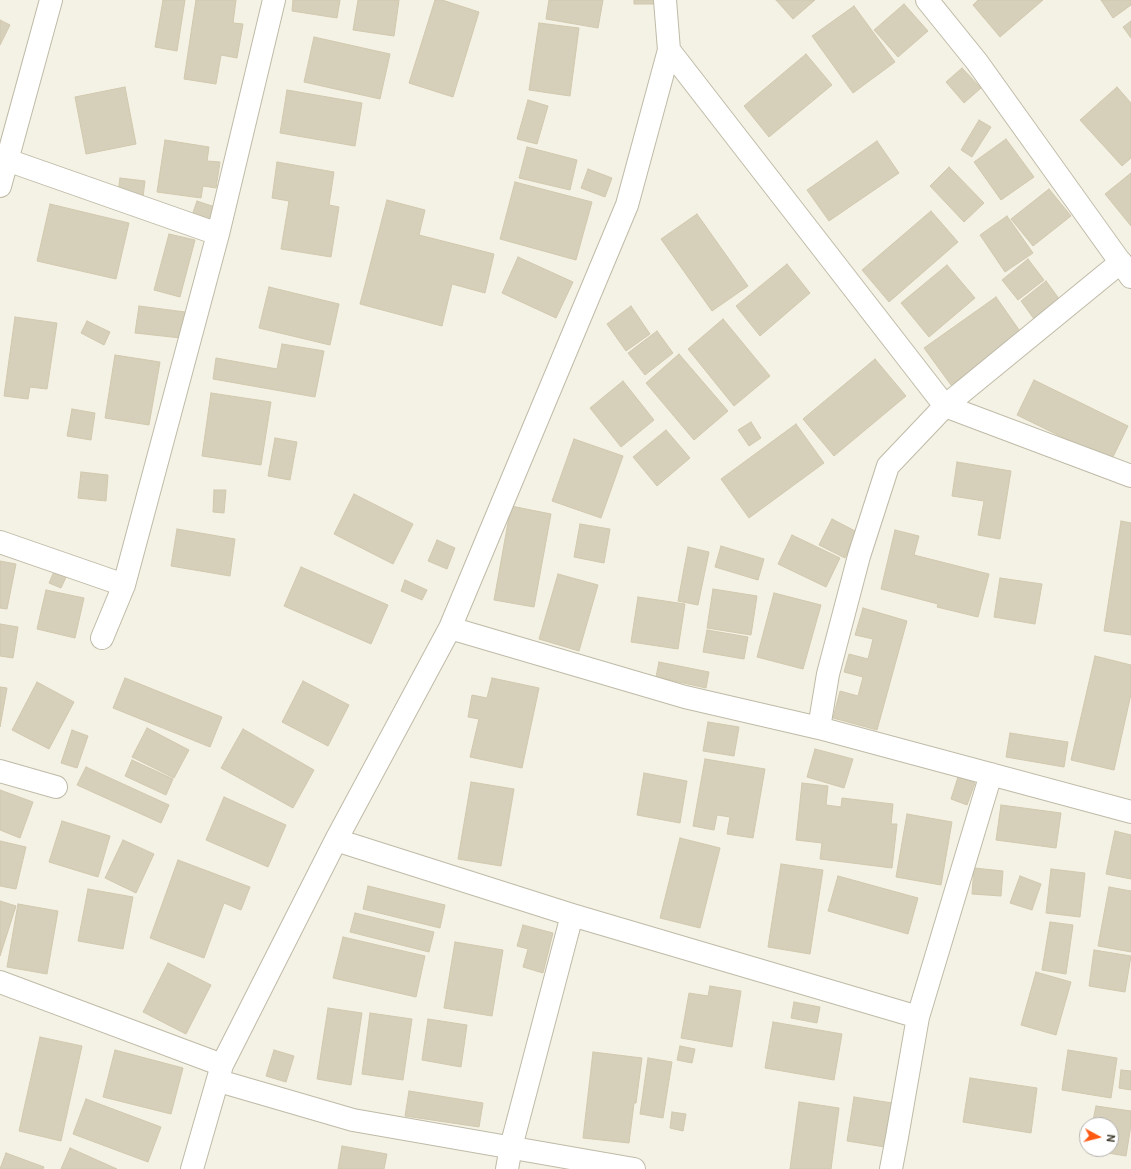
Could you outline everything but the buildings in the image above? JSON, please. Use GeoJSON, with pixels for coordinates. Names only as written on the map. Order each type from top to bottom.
{"type":"FeatureCollection","features":[{"type":"Feature","properties":{"kind":"street"},"geometry":{"type":"LineString","coordinates":[[0,186],[52,0]]}},
{"type":"Feature","properties":{"kind":"street"},"geometry":{"type":"LineString","coordinates":[[102,638],[124,585],[218,234],[274,0]]}},
{"type":"Feature","properties":{"kind":"street"},"geometry":{"type":"LineString","coordinates":[[192,1169],[220,1073],[336,840],[450,628],[627,205],[668,50],[666,0]]}},
{"type":"Feature","properties":{"kind":"street"},"geometry":{"type":"LineString","coordinates":[[819,728],[828,674],[859,556],[888,466],[945,406],[1126,269],[977,62],[926,0]]}},
{"type":"Feature","properties":{"kind":"street"},"geometry":{"type":"LineString","coordinates":[[668,50],[945,406],[1131,476]]}},
{"type":"Feature","properties":{"kind":"street"},"geometry":{"type":"LineString","coordinates":[[7,160],[218,234]]}},
{"type":"Feature","properties":{"kind":"street"},"geometry":{"type":"LineString","coordinates":[[0,542],[124,585]]}},
{"type":"Feature","properties":{"kind":"street"},"geometry":{"type":"LineString","coordinates":[[450,628],[685,697],[819,728],[1131,812]]}},
{"type":"Feature","properties":{"kind":"street"},"geometry":{"type":"LineString","coordinates":[[0,771],[56,787]]}},
{"type":"Feature","properties":{"kind":"street"},"geometry":{"type":"LineString","coordinates":[[891,1169],[898,1137],[918,1018],[991,774]]}},
{"type":"Feature","properties":{"kind":"street"},"geometry":{"type":"LineString","coordinates":[[336,840],[572,915],[918,1018]]}},
{"type":"Feature","properties":{"kind":"street"},"geometry":{"type":"LineString","coordinates":[[507,1169],[511,1147],[572,915]]}},
{"type":"Feature","properties":{"kind":"street"},"geometry":{"type":"LineString","coordinates":[[0,982],[220,1073],[353,1120],[634,1169]]}}]}
